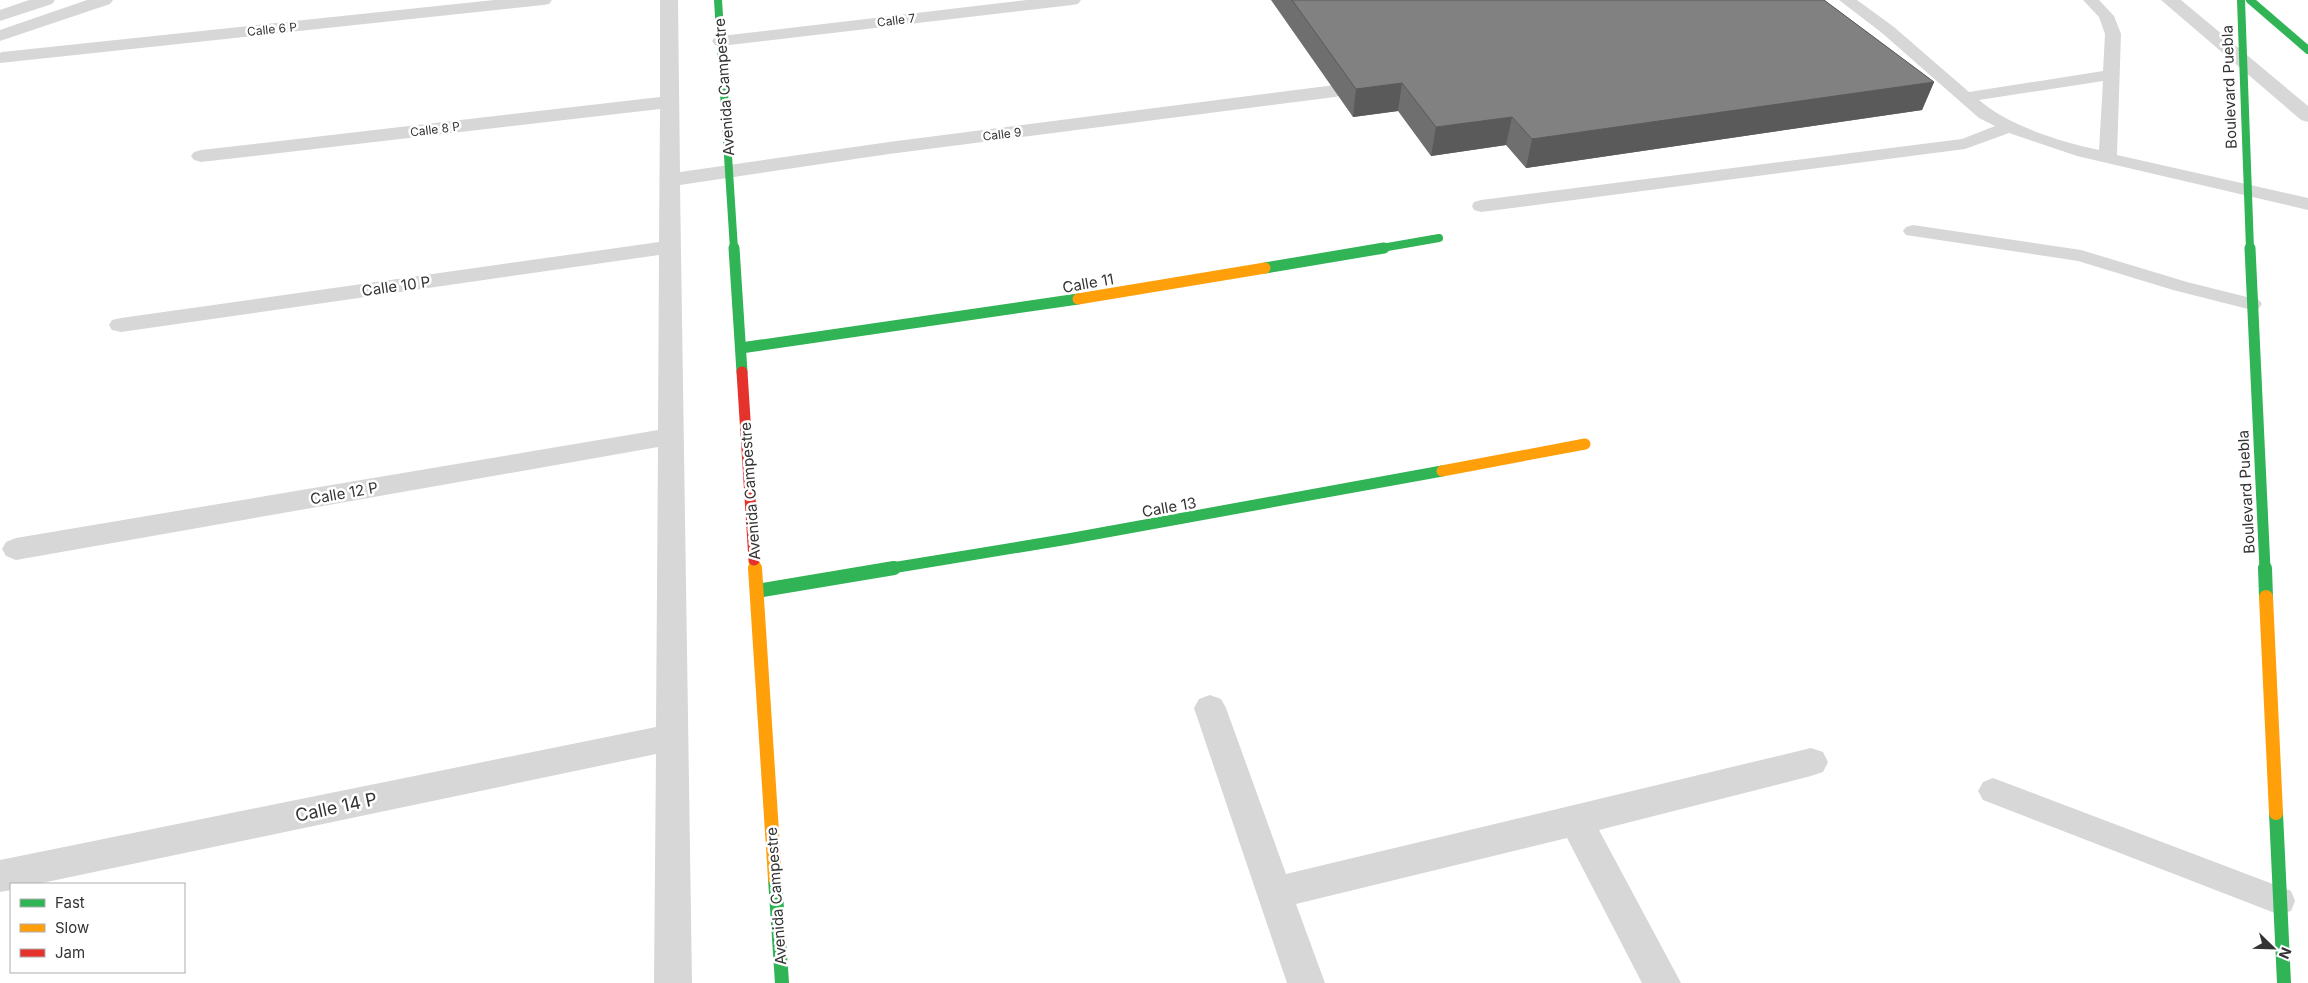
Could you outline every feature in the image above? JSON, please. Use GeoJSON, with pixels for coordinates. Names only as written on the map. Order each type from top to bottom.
{"type":"FeatureCollection","features":[{"type":"Feature","properties":{"kind":"street"},"geometry":{"type":"LineString","coordinates":[[0,16],[46,0]]}},
{"type":"Feature","properties":{"kind":"street"},"geometry":{"type":"LineString","coordinates":[[0,36],[104,0]]}},
{"type":"Feature","properties":{"kind":"street","name":"Calle 6 P"},"geometry":{"type":"LineString","coordinates":[[2,58],[543,0]]}},
{"type":"Feature","properties":{"kind":"street"},"geometry":{"type":"LineString","coordinates":[[669,0],[673,983]]}},
{"type":"Feature","properties":{"kind":"street","name":"Avenida Campestre"},"geometry":{"type":"LineString","coordinates":[[718,0],[782,983]]}},
{"type":"Feature","properties":{"kind":"street","name":"Calle 7"},"geometry":{"type":"LineString","coordinates":[[720,41],[1072,0]]}},
{"type":"Feature","properties":{"kind":"street"},"geometry":{"type":"LineString","coordinates":[[2170,0],[2308,116]]}},
{"type":"Feature","properties":{"kind":"street","name":"Boulevard Puebla"},"geometry":{"type":"LineString","coordinates":[[2241,0],[2252,304],[2284,983]]}},
{"type":"Feature","properties":{"kind":"street"},"geometry":{"type":"LineString","coordinates":[[2250,0],[2308,50]]}},
{"type":"Feature","properties":{"kind":"street","name":"Calle 9"},"geometry":{"type":"LineString","coordinates":[[670,180],[888,148],[1335,91]]}},
{"type":"Feature","properties":{"kind":"street","name":"Calle 8 P"},"geometry":{"type":"LineString","coordinates":[[201,156],[670,102]]}},
{"type":"Feature","properties":{"kind":"street","name":"Calle 11"},"geometry":{"type":"LineString","coordinates":[[741,348],[924,320],[1045,305],[1439,238]]}},
{"type":"Feature","properties":{"kind":"street","name":"Calle 10 P"},"geometry":{"type":"LineString","coordinates":[[121,325],[670,247]]}},
{"type":"Feature","properties":{"kind":"street","name":"Calle 12 P"},"geometry":{"type":"LineString","coordinates":[[16,549],[672,436]]}},
{"type":"Feature","properties":{"kind":"street","name":"Calle 13"},"geometry":{"type":"LineString","coordinates":[[757,591],[973,557],[1204,516],[1585,444]]}},
{"type":"Feature","properties":{"kind":"street"},"geometry":{"type":"LineString","coordinates":[[1210,708],[1306,983]]}},
{"type":"Feature","properties":{"kind":"street","name":"Calle 14 P"},"geometry":{"type":"LineString","coordinates":[[0,876],[672,737]]}},
{"type":"Feature","properties":{"kind":"street"},"geometry":{"type":"LineString","coordinates":[[1274,893],[1576,821],[1810,762]]}},
{"type":"Feature","properties":{"kind":"street"},"geometry":{"type":"LineString","coordinates":[[1576,821],[1662,983]]}},
{"type":"Feature","properties":{"kind":"lane"},"geometry":{"type":"LineString","coordinates":[[1847,0],[1888,30],[1985,114],[2009,127],[2036,138],[2108,158],[2308,204]]}},
{"type":"Feature","properties":{"kind":"lane"},"geometry":{"type":"LineString","coordinates":[[2091,0],[2106,16],[2113,34],[2108,158]]}},
{"type":"Feature","properties":{"kind":"lane"},"geometry":{"type":"LineString","coordinates":[[1966,97],[2112,75]]}},
{"type":"Feature","properties":{"kind":"lane"},"geometry":{"type":"LineString","coordinates":[[1481,206],[1965,144],[2009,127]]}},
{"type":"Feature","properties":{"kind":"lane"},"geometry":{"type":"LineString","coordinates":[[1913,231],[2081,256],[2180,286],[2252,304]]}},
{"type":"Feature","properties":{"kind":"lane"},"geometry":{"type":"LineString","coordinates":[[1993,791],[2280,901]]}},
{"type":"Feature","properties":{"kind":"building"},"geometry":{"type":"Polygon","coordinates":[[[1292,0],[1824,0],[1934,82],[1532,139],[1512,117],[1436,127],[1402,83],[1356,89],[1292,0]]]}},
{"type":"Feature","properties":{"kind":"traffic: fast"},"geometry":{"type":"LineString","coordinates":[[718,0],[742,372]]}},
{"type":"Feature","properties":{"kind":"traffic: fast"},"geometry":{"type":"LineString","coordinates":[[2241,0],[2252,304],[2266,597]]}},
{"type":"Feature","properties":{"kind":"traffic: fast"},"geometry":{"type":"LineString","coordinates":[[2250,0],[2308,50]]}},
{"type":"Feature","properties":{"kind":"traffic: fast"},"geometry":{"type":"LineString","coordinates":[[1265,268],[1439,238]]}},
{"type":"Feature","properties":{"kind":"traffic: fast"},"geometry":{"type":"LineString","coordinates":[[741,348],[1078,299]]}},
{"type":"Feature","properties":{"kind":"traffic: fast"},"geometry":{"type":"LineString","coordinates":[[757,591],[1068,539],[1442,471]]}},
{"type":"Feature","properties":{"kind":"traffic: fast"},"geometry":{"type":"LineString","coordinates":[[2276,813],[2284,983]]}},
{"type":"Feature","properties":{"kind":"traffic: fast"},"geometry":{"type":"LineString","coordinates":[[775,879],[782,983]]}},
{"type":"Feature","properties":{"kind":"traffic: slow"},"geometry":{"type":"LineString","coordinates":[[1078,299],[1265,268]]}},
{"type":"Feature","properties":{"kind":"traffic: slow"},"geometry":{"type":"LineString","coordinates":[[1442,471],[1585,444]]}},
{"type":"Feature","properties":{"kind":"traffic: slow"},"geometry":{"type":"LineString","coordinates":[[754,560],[775,879]]}},
{"type":"Feature","properties":{"kind":"traffic: slow"},"geometry":{"type":"LineString","coordinates":[[2266,597],[2276,813]]}},
{"type":"Feature","properties":{"kind":"traffic: jam"},"geometry":{"type":"LineString","coordinates":[[742,372],[754,560]]}}]}
